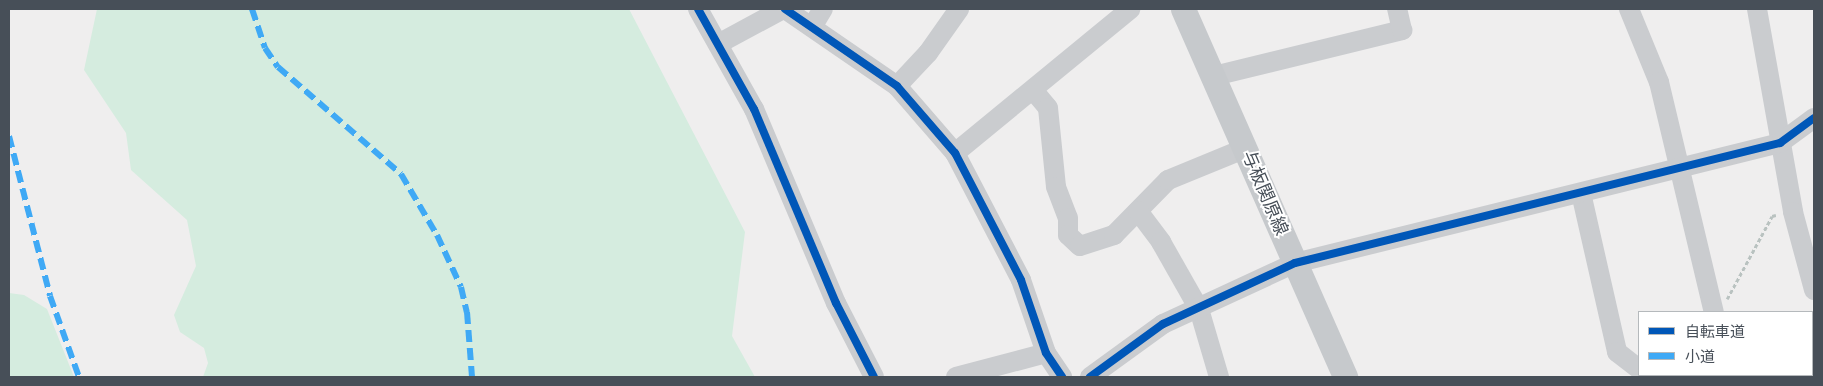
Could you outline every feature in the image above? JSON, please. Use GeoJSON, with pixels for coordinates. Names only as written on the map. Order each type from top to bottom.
{"type":"FeatureCollection","features":[{"type":"Feature","properties":{"kind":"main road","name":"与板関原線"},"geometry":{"type":"LineString","coordinates":[[1183,9],[1246,148],[1345,377]]}},
{"type":"Feature","properties":{"kind":"street"},"geometry":{"type":"LineString","coordinates":[[698,9],[754,109],[836,303],[874,377]]}},
{"type":"Feature","properties":{"kind":"street"},"geometry":{"type":"LineString","coordinates":[[718,44],[784,9],[897,86],[955,154],[1031,301],[1046,353],[1062,377]]}},
{"type":"Feature","properties":{"kind":"street"},"geometry":{"type":"LineString","coordinates":[[812,28],[823,9]]}},
{"type":"Feature","properties":{"kind":"street"},"geometry":{"type":"LineString","coordinates":[[897,86],[928,53],[959,9]]}},
{"type":"Feature","properties":{"kind":"street"},"geometry":{"type":"LineString","coordinates":[[955,154],[1130,9]]}},
{"type":"Feature","properties":{"kind":"street"},"geometry":{"type":"LineString","coordinates":[[1214,76],[1402,30],[1397,9]]}},
{"type":"Feature","properties":{"kind":"street"},"geometry":{"type":"LineString","coordinates":[[1629,9],[1647,44],[1659,82],[1680,168],[1720,308]]}},
{"type":"Feature","properties":{"kind":"street"},"geometry":{"type":"LineString","coordinates":[[1757,9],[1793,212],[1814,290]]}},
{"type":"Feature","properties":{"kind":"street"},"geometry":{"type":"LineString","coordinates":[[1032,90],[1048,108],[1056,187],[1068,218],[1068,235],[1080,246],[1100,242],[1138,211],[1168,180],[1246,148]]}},
{"type":"Feature","properties":{"kind":"street"},"geometry":{"type":"LineString","coordinates":[[1090,377],[1163,324],[1295,263],[1780,143],[1814,118]]}},
{"type":"Feature","properties":{"kind":"street"},"geometry":{"type":"LineString","coordinates":[[1581,193],[1617,352],[1638,368]]}},
{"type":"Feature","properties":{"kind":"street"},"geometry":{"type":"LineString","coordinates":[[1138,211],[1161,242],[1199,308],[1219,377]]}},
{"type":"Feature","properties":{"kind":"street"},"geometry":{"type":"LineString","coordinates":[[956,377],[1046,353]]}},
{"type":"Feature","properties":{"kind":"path"},"geometry":{"type":"LineString","coordinates":[[1720,308],[1772,216],[1793,212]]}},
{"type":"Feature","properties":{"kind":"green space"},"geometry":{"type":"Polygon","coordinates":[[[97,9],[629,9],[745,232],[732,336],[755,377],[203,377],[208,363],[204,348],[180,332],[174,315],[196,266],[187,220],[131,170],[126,133],[84,70],[97,9]]]}},
{"type":"Feature","properties":{"kind":"green space"},"geometry":{"type":"Polygon","coordinates":[[[9,293],[24,295],[47,309],[74,377],[9,377],[9,293]]]}},
{"type":"Feature","properties":{"kind":"marked path"},"geometry":{"type":"LineString","coordinates":[[252,9],[265,48],[278,67],[401,174],[437,235],[461,287],[467,312],[472,377]]}},
{"type":"Feature","properties":{"kind":"marked path"},"geometry":{"type":"LineString","coordinates":[[9,136],[50,296],[79,377]]}},
{"type":"Feature","properties":{"kind":"cycle path"},"geometry":{"type":"LineString","coordinates":[[698,9],[754,109],[836,303],[874,377]]}},
{"type":"Feature","properties":{"kind":"cycle path"},"geometry":{"type":"LineString","coordinates":[[785,9],[897,86],[955,153],[1021,280],[1046,353],[1062,377]]}},
{"type":"Feature","properties":{"kind":"cycle path"},"geometry":{"type":"LineString","coordinates":[[1090,377],[1163,324],[1295,263],[1780,143],[1814,118]]}}]}
